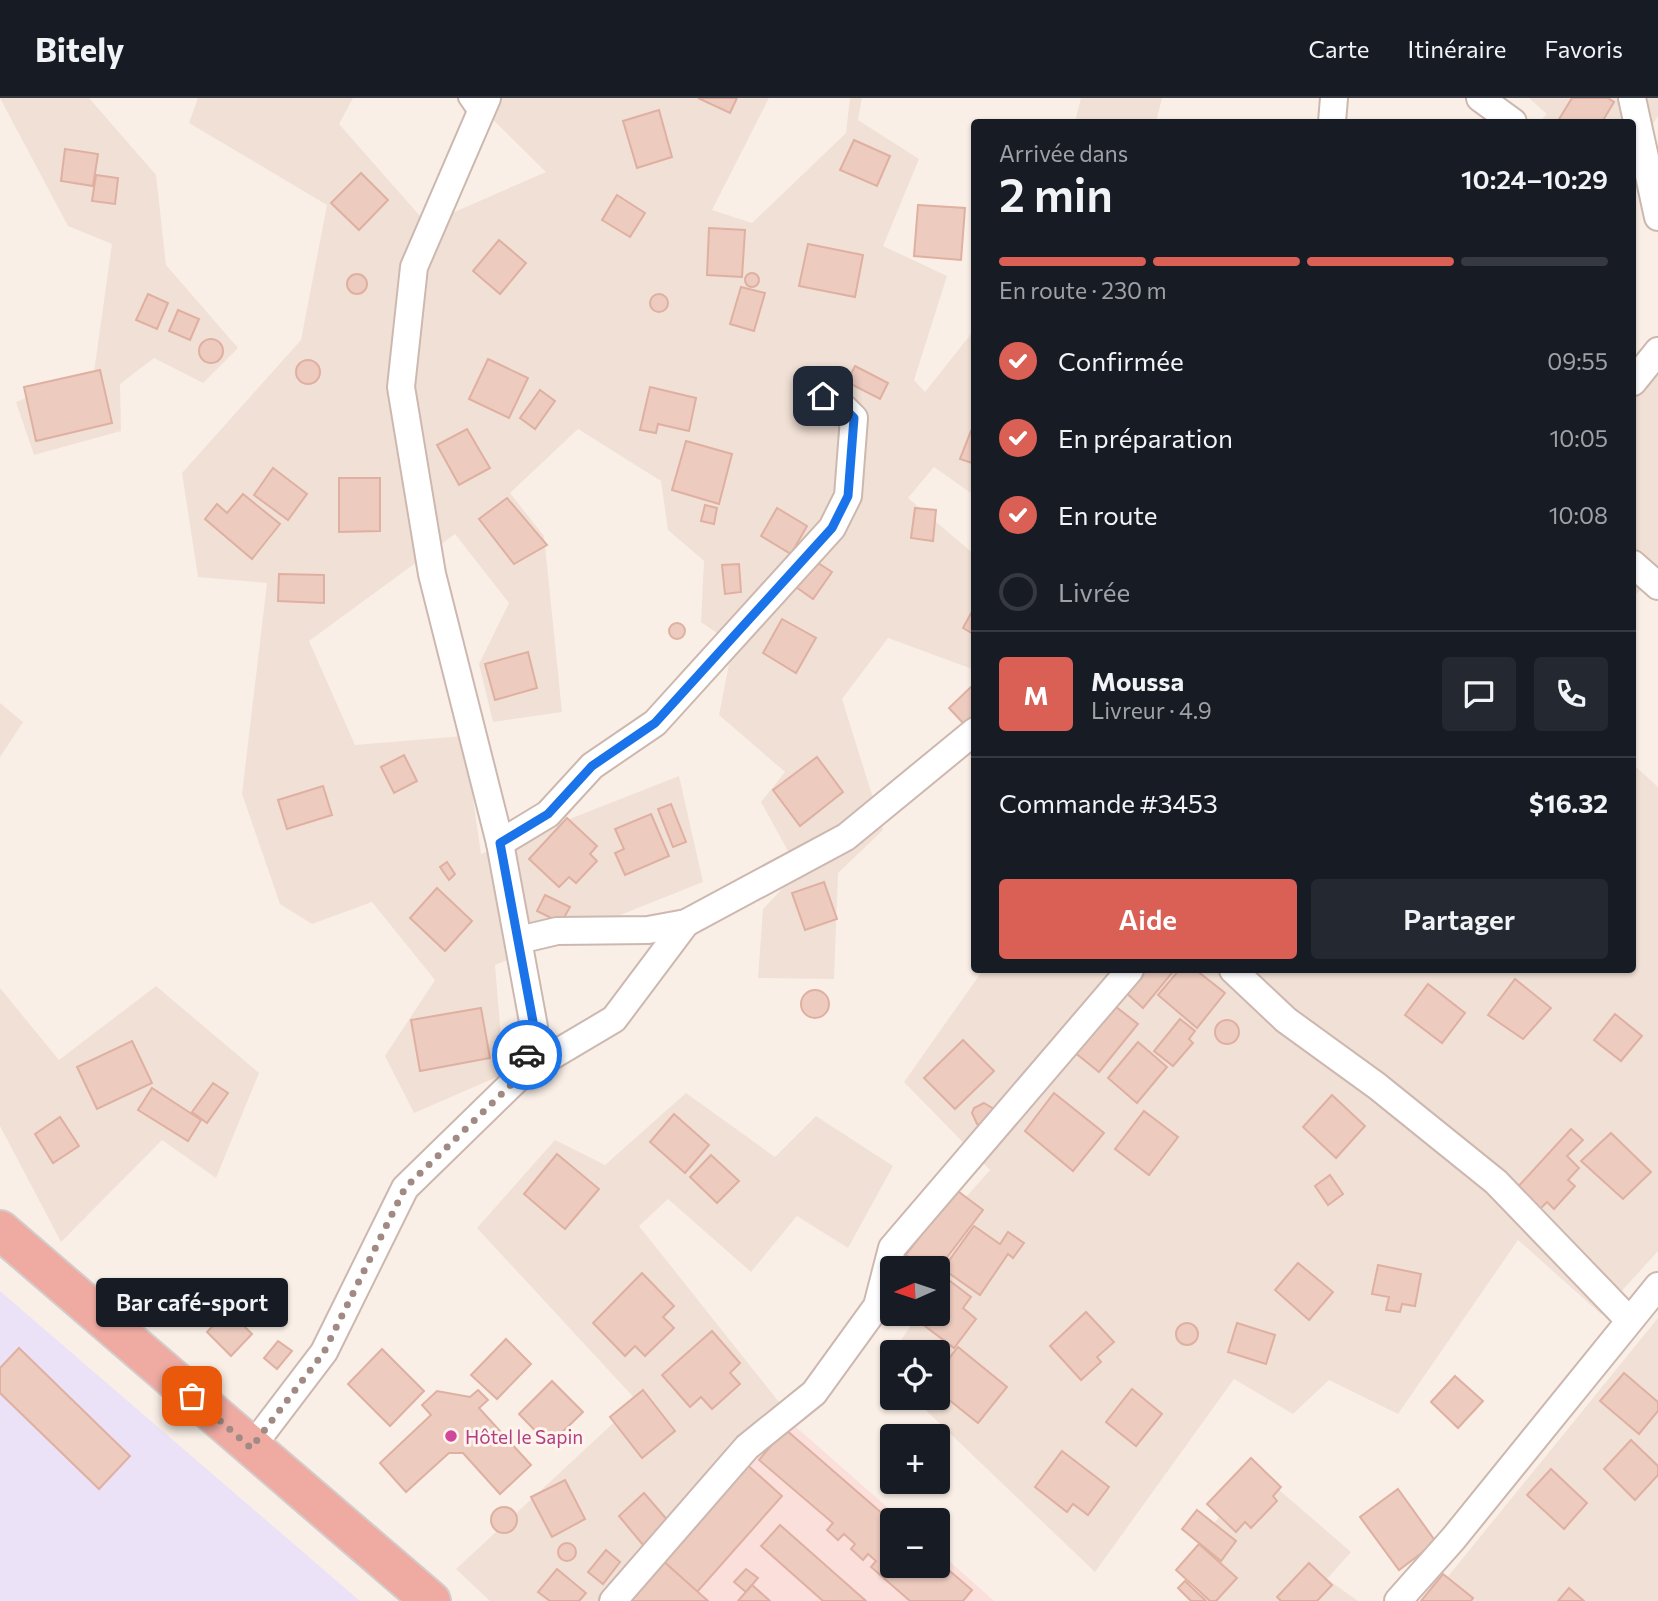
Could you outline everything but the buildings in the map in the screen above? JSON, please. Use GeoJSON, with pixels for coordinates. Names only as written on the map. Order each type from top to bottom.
{"type":"FeatureCollection","features":[{"type":"Feature","properties":{"kind":"highway"},"geometry":{"type":"LineString","coordinates":[[0,1230],[430,1601]]}},
{"type":"Feature","properties":{"kind":"street"},"geometry":{"type":"LineString","coordinates":[[1332,119],[1334,98]]}},
{"type":"Feature","properties":{"kind":"street"},"geometry":{"type":"LineString","coordinates":[[1480,98],[1509,119]]}},
{"type":"Feature","properties":{"kind":"street"},"geometry":{"type":"LineString","coordinates":[[1632,98],[1635,119]]}},
{"type":"Feature","properties":{"kind":"street"},"geometry":{"type":"LineString","coordinates":[[477,104],[414,267],[401,387],[432,574],[500,843],[519,940],[534,1027],[523,1073]]}},
{"type":"Feature","properties":{"kind":"street"},"geometry":{"type":"LineString","coordinates":[[1636,124],[1649,210]]}},
{"type":"Feature","properties":{"kind":"street"},"geometry":{"type":"LineString","coordinates":[[1636,378],[1658,351]]}},
{"type":"Feature","properties":{"kind":"street"},"geometry":{"type":"LineString","coordinates":[[500,843],[548,814],[592,766],[655,723],[832,528],[848,496],[854,418],[833,397],[823,396]]}},
{"type":"Feature","properties":{"kind":"street"},"geometry":{"type":"LineString","coordinates":[[1636,567],[1658,586]]}},
{"type":"Feature","properties":{"kind":"street"},"geometry":{"type":"LineString","coordinates":[[519,940],[557,931],[648,930],[686,923],[846,837],[971,734]]}},
{"type":"Feature","properties":{"kind":"street"},"geometry":{"type":"LineString","coordinates":[[251,1448],[324,1352],[405,1188],[523,1073],[614,1019],[671,947],[686,923]]}},
{"type":"Feature","properties":{"kind":"street"},"geometry":{"type":"LineString","coordinates":[[613,1601],[747,1447],[814,1393],[877,1306],[892,1248],[1127,973]]}},
{"type":"Feature","properties":{"kind":"street"},"geometry":{"type":"LineString","coordinates":[[1236,973],[1286,1020],[1377,1086],[1496,1182],[1629,1321]]}},
{"type":"Feature","properties":{"kind":"street"},"geometry":{"type":"LineString","coordinates":[[1398,1601],[1453,1539],[1658,1286]]}},
{"type":"Feature","properties":{"kind":"shaded area"},"geometry":{"type":"Polygon","coordinates":[[[0,98],[89,98],[156,175],[166,265],[238,348],[203,383],[154,358],[120,384],[121,431],[34,455],[16,402],[94,372],[112,244],[68,226],[0,98]]]}},
{"type":"Feature","properties":{"kind":"shaded area"},"geometry":{"type":"Polygon","coordinates":[[[198,98],[353,98],[339,124],[427,224],[546,172],[471,98],[769,98],[712,210],[752,223],[846,133],[850,98],[862,98],[858,120],[919,159],[883,246],[947,276],[914,380],[925,392],[971,334],[971,493],[934,467],[908,498],[971,552],[971,669],[888,638],[842,699],[883,830],[838,873],[834,979],[758,978],[763,909],[799,871],[761,802],[785,772],[719,715],[733,644],[701,622],[704,561],[668,530],[661,481],[578,429],[510,493],[544,536],[562,712],[493,722],[479,664],[509,603],[455,534],[309,641],[355,745],[464,736],[481,854],[679,776],[703,882],[495,965],[504,1074],[414,1113],[385,1056],[435,980],[372,902],[312,924],[280,904],[242,794],[267,583],[198,577],[182,473],[301,340],[327,205],[189,123],[198,98]]]}},
{"type":"Feature","properties":{"kind":"shaded area"},"geometry":{"type":"Polygon","coordinates":[[[1081,98],[1162,98],[1157,119],[1076,119],[1081,98]]]}},
{"type":"Feature","properties":{"kind":"shaded area"},"geometry":{"type":"Polygon","coordinates":[[[1529,98],[1658,98],[1658,116],[1636,150],[1636,119],[1542,119],[1547,114],[1529,98]]]}},
{"type":"Feature","properties":{"kind":"shaded area"},"geometry":{"type":"Polygon","coordinates":[[[1636,367],[1651,381],[1658,375],[1658,574],[1636,594],[1636,367]]]}},
{"type":"Feature","properties":{"kind":"shaded area"},"geometry":{"type":"Polygon","coordinates":[[[0,703],[23,722],[0,757],[0,703]]]}},
{"type":"Feature","properties":{"kind":"shaded area"},"geometry":{"type":"Polygon","coordinates":[[[1636,767],[1658,787],[1658,1251],[1601,1314],[1518,1240],[1398,1414],[1329,1380],[1293,1414],[1234,1379],[1095,1572],[950,1433],[950,1424],[940,1424],[926,1410],[950,1410],[950,1340],[901,1340],[910,1326],[950,1326],[950,1256],[914,1256],[990,1170],[904,1082],[981,973],[1636,973],[1636,767]]]}},
{"type":"Feature","properties":{"kind":"shaded area"},"geometry":{"type":"Polygon","coordinates":[[[156,986],[259,1073],[216,1178],[162,1140],[61,1242],[0,1126],[0,988],[59,1060],[156,986]]]}},
{"type":"Feature","properties":{"kind":"shaded area"},"geometry":{"type":"Polygon","coordinates":[[[686,1093],[775,1157],[816,1116],[893,1166],[848,1248],[797,1216],[751,1272],[668,1199],[639,1226],[779,1402],[614,1601],[490,1601],[456,1569],[637,1401],[477,1228],[555,1140],[605,1165],[686,1093]]]}},
{"type":"Feature","properties":{"kind":"shaded area"},"geometry":{"type":"Polygon","coordinates":[[[0,1291],[360,1601],[0,1601],[0,1291]]]}},
{"type":"Feature","properties":{"kind":"shaded area"},"geometry":{"type":"Polygon","coordinates":[[[1658,1318],[1658,1601],[1428,1601],[1658,1318]]]}},
{"type":"Feature","properties":{"kind":"shaded area"},"geometry":{"type":"Polygon","coordinates":[[[780,1413],[888,1508],[880,1508],[880,1578],[950,1578],[950,1562],[994,1601],[623,1601],[780,1413]]]}},
{"type":"Feature","properties":{"kind":"shaded area"},"geometry":{"type":"Polygon","coordinates":[[[1256,1470],[1351,1552],[1327,1579],[1358,1601],[1198,1601],[1209,1583],[1186,1559],[1256,1470]]]}},
{"type":"Feature","properties":{"kind":"way so far"},"geometry":{"type":"LineString","coordinates":[[192,1396],[251,1448],[324,1352],[405,1188],[523,1073],[527,1055]]}},
{"type":"Feature","properties":{"kind":"place","name":"Bar café-sport"},"geometry":{"type":"Point","coordinates":[192,1396]}},
{"type":"Feature","properties":{"kind":"place","name":"Hôtel le Sapin"},"geometry":{"type":"Point","coordinates":[451,1436]}},
{"type":"Feature","properties":{"kind":"route"},"geometry":{"type":"LineString","coordinates":[[527,1055],[534,1027],[500,843],[548,814],[592,766],[655,723],[740,633],[832,528],[848,496],[854,418],[833,397],[823,396]]}}]}
